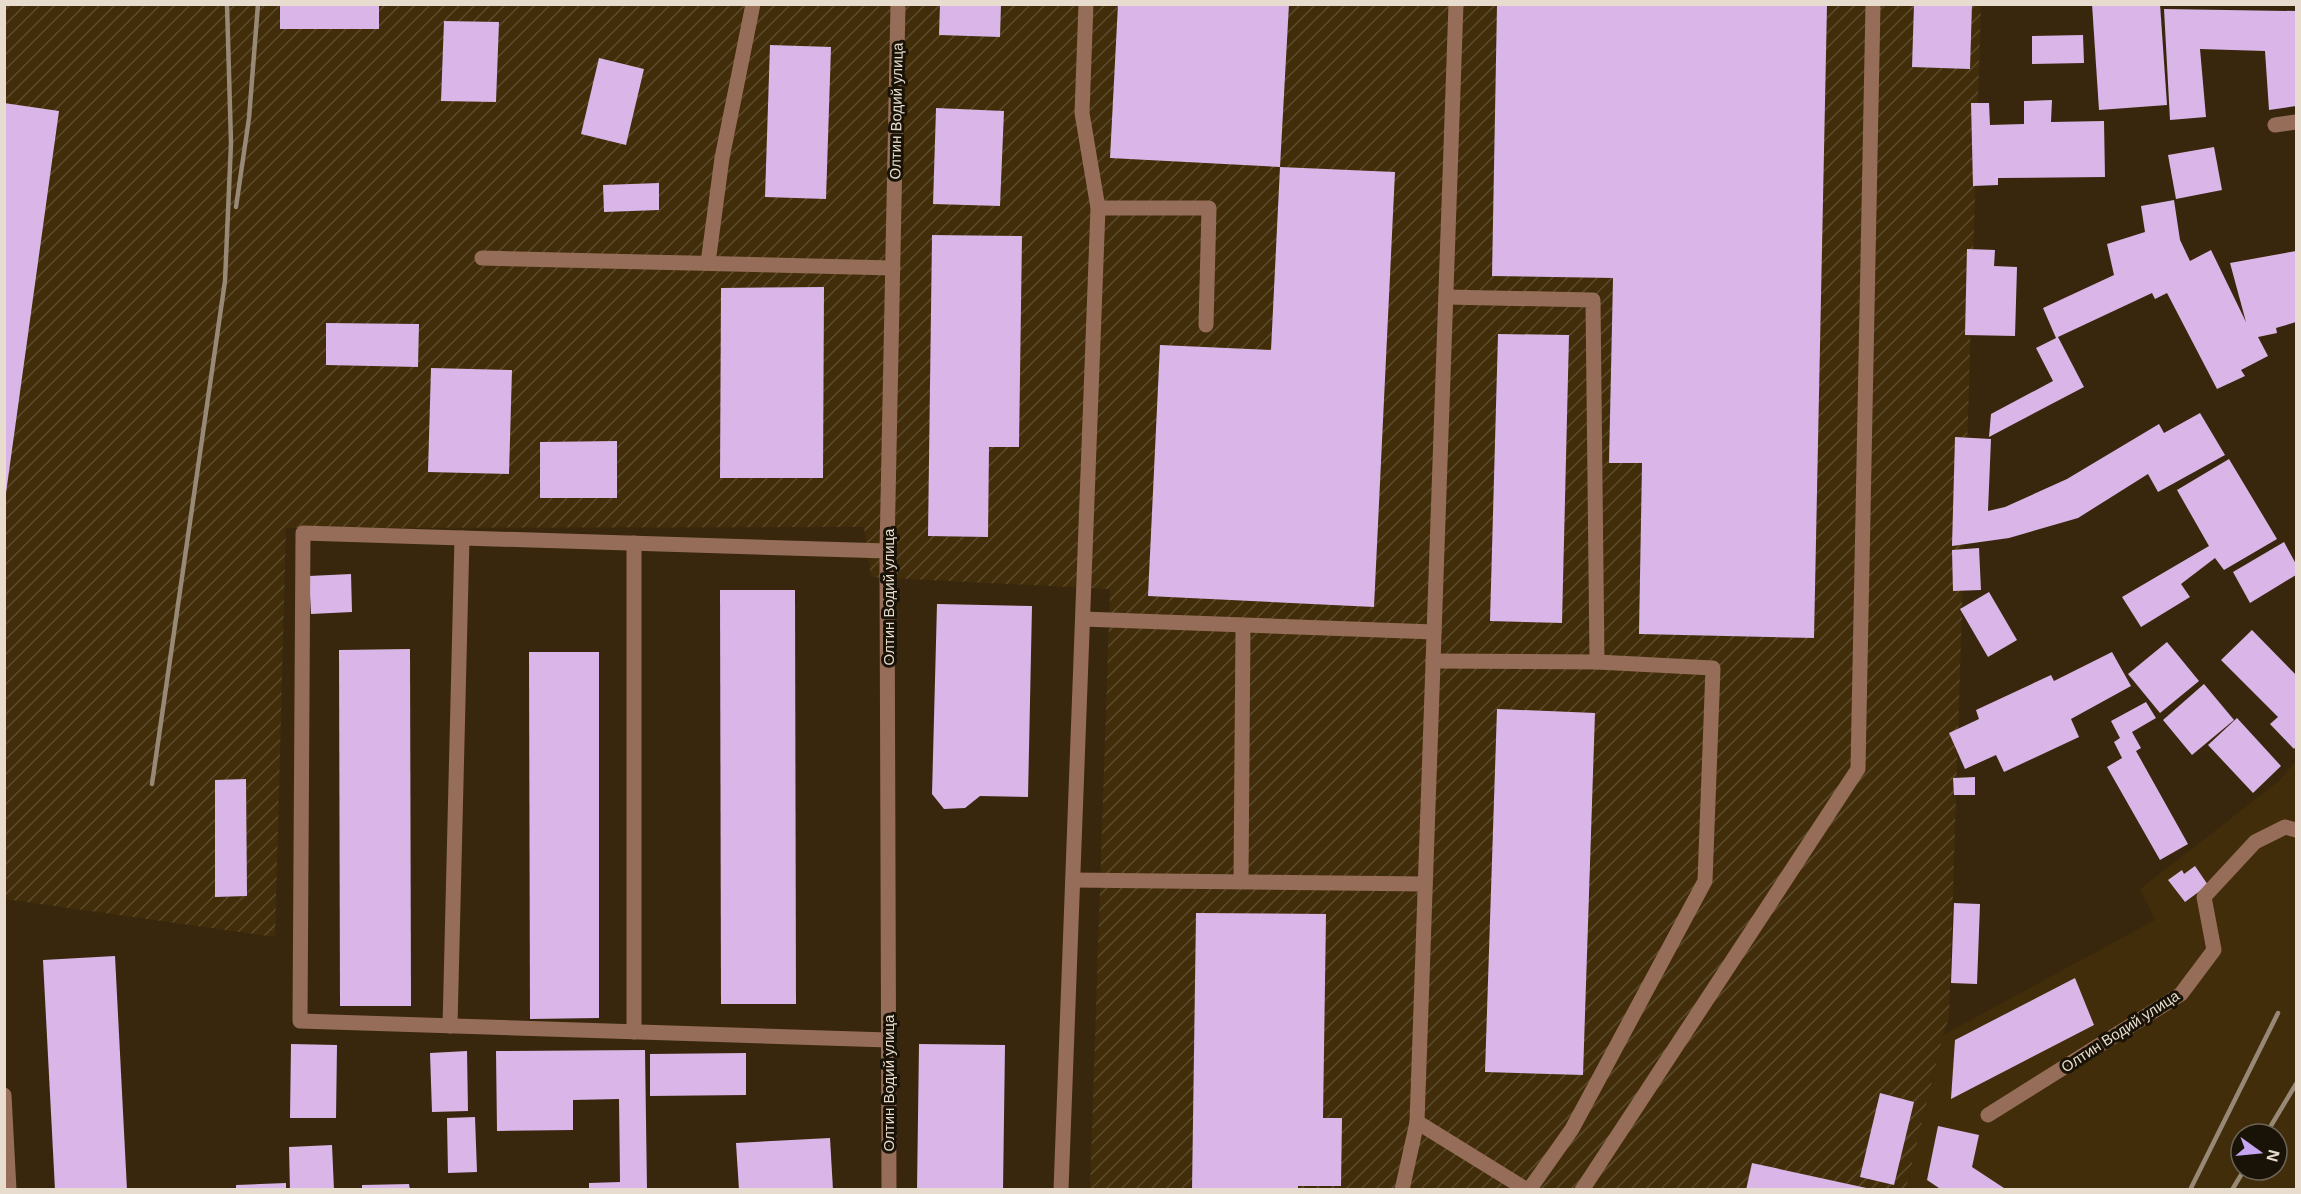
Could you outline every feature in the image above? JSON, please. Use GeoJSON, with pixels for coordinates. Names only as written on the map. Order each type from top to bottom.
{"type":"FeatureCollection","features":[{"type":"Feature","properties":{"kind":"street"},"geometry":{"type":"LineString","coordinates":[[708,263],[722,158],[753,4]]}},
{"type":"Feature","properties":{"kind":"street","name":"Олтин Водий улица"},"geometry":{"type":"LineString","coordinates":[[889,1190],[887,551],[898,4]]}},
{"type":"Feature","properties":{"kind":"street"},"geometry":{"type":"LineString","coordinates":[[1061,1190],[1098,208],[1082,113],[1086,4]]}},
{"type":"Feature","properties":{"kind":"street"},"geometry":{"type":"LineString","coordinates":[[1402,1190],[1417,1122],[1456,4]]}},
{"type":"Feature","properties":{"kind":"street"},"geometry":{"type":"LineString","coordinates":[[1582,1190],[1858,769],[1873,4]]}},
{"type":"Feature","properties":{"kind":"street"},"geometry":{"type":"LineString","coordinates":[[2275,125],[2296,122]]}},
{"type":"Feature","properties":{"kind":"street"},"geometry":{"type":"LineString","coordinates":[[1098,208],[1209,208],[1206,325]]}},
{"type":"Feature","properties":{"kind":"street"},"geometry":{"type":"LineString","coordinates":[[482,258],[892,268]]}},
{"type":"Feature","properties":{"kind":"street"},"geometry":{"type":"LineString","coordinates":[[1446,297],[1593,300],[1597,662]]}},
{"type":"Feature","properties":{"kind":"street"},"geometry":{"type":"LineString","coordinates":[[887,551],[303,533],[300,1021],[888,1040]]}},
{"type":"Feature","properties":{"kind":"street"},"geometry":{"type":"LineString","coordinates":[[450,1026],[462,538]]}},
{"type":"Feature","properties":{"kind":"street"},"geometry":{"type":"LineString","coordinates":[[634,543],[634,1032]]}},
{"type":"Feature","properties":{"kind":"street"},"geometry":{"type":"LineString","coordinates":[[1083,619],[1434,632]]}},
{"type":"Feature","properties":{"kind":"street"},"geometry":{"type":"LineString","coordinates":[[1241,881],[1244,626]]}},
{"type":"Feature","properties":{"kind":"street"},"geometry":{"type":"LineString","coordinates":[[1417,1122],[1528,1190],[1572,1129],[1705,881],[1713,668],[1597,662],[1433,661]]}},
{"type":"Feature","properties":{"kind":"street","name":"Олтин Водий улица"},"geometry":{"type":"LineString","coordinates":[[1988,1115],[2181,994],[2214,950],[2204,897],[2255,842],[2285,827],[2296,830]]}},
{"type":"Feature","properties":{"kind":"street"},"geometry":{"type":"LineString","coordinates":[[1072,880],[1425,884]]}},
{"type":"Feature","properties":{"kind":"street"},"geometry":{"type":"LineString","coordinates":[[4,1095],[9,1190]]}},
{"type":"Feature","properties":{"kind":"shaded area"},"geometry":{"type":"Polygon","coordinates":[[[5,5],[1981,5],[1949,1017],[1906,1189],[1090,1189],[1110,589],[871,577],[864,527],[286,528],[275,937],[5,899],[5,5]]]}},
{"type":"Feature","properties":{"kind":"shaded area"},"geometry":{"type":"Polygon","coordinates":[[[2296,761],[2296,1189],[1906,1190],[1943,1035],[2155,920],[2140,889],[2279,781],[2296,761]]]}},
{"type":"Feature","properties":{"kind":"building"},"geometry":{"type":"Polygon","coordinates":[[[280,4],[379,4],[379,29],[280,29],[280,4]]]}},
{"type":"Feature","properties":{"kind":"building"},"geometry":{"type":"Polygon","coordinates":[[[940,4],[1001,4],[1000,37],[939,35],[940,4]]]}},
{"type":"Feature","properties":{"kind":"building"},"geometry":{"type":"Polygon","coordinates":[[[1118,4],[1289,4],[1280,167],[1110,158],[1118,4]]]}},
{"type":"Feature","properties":{"kind":"building"},"geometry":{"type":"Polygon","coordinates":[[[1914,4],[1972,4],[1970,69],[1912,67],[1914,4]]]}},
{"type":"Feature","properties":{"kind":"building"},"geometry":{"type":"Polygon","coordinates":[[[2092,4],[2160,4],[2167,105],[2099,110],[2092,4]]]}},
{"type":"Feature","properties":{"kind":"building"},"geometry":{"type":"Polygon","coordinates":[[[1497,5],[1827,5],[1814,638],[1639,634],[1642,463],[1609,463],[1613,278],[1492,276],[1497,5]]]}},
{"type":"Feature","properties":{"kind":"building"},"geometry":{"type":"Polygon","coordinates":[[[2164,9],[2296,11],[2296,106],[2269,110],[2265,51],[2200,49],[2206,117],[2170,120],[2164,9]]]}},
{"type":"Feature","properties":{"kind":"building"},"geometry":{"type":"Polygon","coordinates":[[[444,21],[499,22],[496,102],[441,101],[444,21]]]}},
{"type":"Feature","properties":{"kind":"building"},"geometry":{"type":"Polygon","coordinates":[[[2083,35],[2084,63],[2032,64],[2032,36],[2083,35]]]}},
{"type":"Feature","properties":{"kind":"building"},"geometry":{"type":"Polygon","coordinates":[[[770,45],[831,47],[826,199],[765,197],[770,45]]]}},
{"type":"Feature","properties":{"kind":"building"},"geometry":{"type":"Polygon","coordinates":[[[599,58],[644,69],[626,145],[581,134],[599,58]]]}},
{"type":"Feature","properties":{"kind":"building"},"geometry":{"type":"Polygon","coordinates":[[[2052,100],[2051,122],[2104,121],[2105,177],[1998,178],[1998,185],[1973,186],[1971,103],[1989,103],[1990,125],[2024,124],[2024,101],[2052,100]]]}},
{"type":"Feature","properties":{"kind":"building"},"geometry":{"type":"Polygon","coordinates":[[[4,103],[59,111],[6,493],[4,493],[4,103]]]}},
{"type":"Feature","properties":{"kind":"building"},"geometry":{"type":"Polygon","coordinates":[[[936,108],[1004,111],[1000,206],[933,204],[936,108]]]}},
{"type":"Feature","properties":{"kind":"building"},"geometry":{"type":"Polygon","coordinates":[[[2214,147],[2222,190],[2176,199],[2168,155],[2214,147]]]}},
{"type":"Feature","properties":{"kind":"building"},"geometry":{"type":"Polygon","coordinates":[[[1280,167],[1395,172],[1374,607],[1148,596],[1160,345],[1271,350],[1280,167]]]}},
{"type":"Feature","properties":{"kind":"building"},"geometry":{"type":"Polygon","coordinates":[[[659,183],[659,210],[604,212],[603,185],[659,183]]]}},
{"type":"Feature","properties":{"kind":"building"},"geometry":{"type":"Polygon","coordinates":[[[2174,200],[2180,240],[2190,261],[2211,250],[2246,322],[2230,263],[2296,251],[2296,322],[2276,328],[2277,333],[2258,337],[2268,356],[2241,370],[2245,376],[2217,389],[2167,293],[2155,299],[2152,293],[2058,337],[2084,387],[1989,437],[1991,414],[2053,381],[2036,348],[2056,338],[2043,308],[2114,275],[2107,244],[2145,232],[2141,206],[2174,200]]]}},
{"type":"Feature","properties":{"kind":"building"},"geometry":{"type":"Polygon","coordinates":[[[932,235],[1022,236],[1019,447],[989,447],[988,537],[928,536],[932,235]]]}},
{"type":"Feature","properties":{"kind":"building"},"geometry":{"type":"Polygon","coordinates":[[[1967,249],[1995,250],[1994,266],[2017,267],[2015,336],[1965,335],[1967,249]]]}},
{"type":"Feature","properties":{"kind":"building"},"geometry":{"type":"Polygon","coordinates":[[[824,287],[823,478],[720,478],[721,288],[824,287]]]}},
{"type":"Feature","properties":{"kind":"building"},"geometry":{"type":"Polygon","coordinates":[[[326,323],[419,324],[418,367],[326,365],[326,323]]]}},
{"type":"Feature","properties":{"kind":"building"},"geometry":{"type":"Polygon","coordinates":[[[1498,334],[1569,335],[1562,623],[1490,621],[1498,334]]]}},
{"type":"Feature","properties":{"kind":"building"},"geometry":{"type":"Polygon","coordinates":[[[431,368],[512,370],[509,474],[428,472],[431,368]]]}},
{"type":"Feature","properties":{"kind":"building"},"geometry":{"type":"Polygon","coordinates":[[[2200,413],[2225,455],[2158,492],[2148,474],[2078,518],[2009,538],[1952,546],[1955,437],[1991,439],[1988,511],[2005,507],[2067,479],[2159,424],[2164,433],[2200,413]]]}},
{"type":"Feature","properties":{"kind":"building"},"geometry":{"type":"Polygon","coordinates":[[[617,441],[617,498],[540,498],[540,442],[617,441]]]}},
{"type":"Feature","properties":{"kind":"building"},"geometry":{"type":"Polygon","coordinates":[[[2229,459],[2277,539],[2224,570],[2215,558],[2181,584],[2190,597],[2141,627],[2122,597],[2209,546],[2177,490],[2229,459]]]}},
{"type":"Feature","properties":{"kind":"building"},"geometry":{"type":"Polygon","coordinates":[[[2284,542],[2296,564],[2296,575],[2250,603],[2233,572],[2284,542]]]}},
{"type":"Feature","properties":{"kind":"building"},"geometry":{"type":"Polygon","coordinates":[[[1979,548],[1981,590],[1953,591],[1952,550],[1979,548]]]}},
{"type":"Feature","properties":{"kind":"building"},"geometry":{"type":"Polygon","coordinates":[[[351,574],[352,612],[311,614],[309,576],[351,574]]]}},
{"type":"Feature","properties":{"kind":"building"},"geometry":{"type":"Polygon","coordinates":[[[720,590],[795,590],[796,1004],[721,1004],[720,590]]]}},
{"type":"Feature","properties":{"kind":"building"},"geometry":{"type":"Polygon","coordinates":[[[1989,592],[2017,640],[1988,657],[1960,609],[1989,592]]]}},
{"type":"Feature","properties":{"kind":"building"},"geometry":{"type":"Polygon","coordinates":[[[937,604],[1032,606],[1028,797],[980,796],[965,808],[944,809],[932,794],[937,604]]]}},
{"type":"Feature","properties":{"kind":"building"},"geometry":{"type":"Polygon","coordinates":[[[2252,630],[2296,675],[2296,746],[2294,749],[2270,724],[2278,717],[2221,660],[2252,630]]]}},
{"type":"Feature","properties":{"kind":"building"},"geometry":{"type":"Polygon","coordinates":[[[2167,642],[2199,681],[2160,713],[2128,674],[2167,642]]]}},
{"type":"Feature","properties":{"kind":"building"},"geometry":{"type":"Polygon","coordinates":[[[410,649],[411,1006],[340,1006],[339,650],[410,649]]]}},
{"type":"Feature","properties":{"kind":"building"},"geometry":{"type":"Polygon","coordinates":[[[529,652],[599,652],[599,1018],[530,1019],[529,652]]]}},
{"type":"Feature","properties":{"kind":"building"},"geometry":{"type":"Polygon","coordinates":[[[2112,652],[2131,686],[2071,719],[2079,737],[2004,772],[1996,755],[1965,769],[1949,733],[1979,719],[1976,710],[2051,675],[2054,681],[2112,652]]]}},
{"type":"Feature","properties":{"kind":"building"},"geometry":{"type":"Polygon","coordinates":[[[2204,684],[2234,720],[2192,755],[2163,720],[2204,684]]]}},
{"type":"Feature","properties":{"kind":"building"},"geometry":{"type":"Polygon","coordinates":[[[2146,702],[2156,718],[2132,732],[2141,748],[2136,751],[2188,844],[2160,860],[2107,767],[2122,758],[2114,742],[2120,738],[2111,721],[2146,702]]]}},
{"type":"Feature","properties":{"kind":"building"},"geometry":{"type":"Polygon","coordinates":[[[1497,709],[1595,713],[1583,1075],[1485,1072],[1497,709]]]}},
{"type":"Feature","properties":{"kind":"building"},"geometry":{"type":"Polygon","coordinates":[[[2237,718],[2281,766],[2253,793],[2208,745],[2237,718]]]}},
{"type":"Feature","properties":{"kind":"building"},"geometry":{"type":"Polygon","coordinates":[[[1975,777],[1975,795],[1954,795],[1953,778],[1975,777]]]}},
{"type":"Feature","properties":{"kind":"building"},"geometry":{"type":"Polygon","coordinates":[[[246,779],[247,896],[215,897],[215,780],[246,779]]]}},
{"type":"Feature","properties":{"kind":"building"},"geometry":{"type":"Polygon","coordinates":[[[2195,866],[2208,885],[2185,902],[2168,880],[2182,870],[2184,874],[2195,866]]]}},
{"type":"Feature","properties":{"kind":"building"},"geometry":{"type":"Polygon","coordinates":[[[1954,903],[1980,904],[1977,984],[1951,983],[1954,903]]]}},
{"type":"Feature","properties":{"kind":"building"},"geometry":{"type":"Polygon","coordinates":[[[1196,913],[1326,914],[1323,1118],[1342,1118],[1341,1186],[1298,1186],[1298,1190],[1192,1190],[1196,913]]]}},
{"type":"Feature","properties":{"kind":"building"},"geometry":{"type":"Polygon","coordinates":[[[115,956],[127,1190],[55,1190],[43,960],[115,956]]]}},
{"type":"Feature","properties":{"kind":"building"},"geometry":{"type":"Polygon","coordinates":[[[2075,978],[2094,1025],[1951,1099],[1955,1040],[2075,978]]]}},
{"type":"Feature","properties":{"kind":"building"},"geometry":{"type":"Polygon","coordinates":[[[291,1044],[337,1045],[336,1118],[290,1118],[291,1044]]]}},
{"type":"Feature","properties":{"kind":"building"},"geometry":{"type":"Polygon","coordinates":[[[919,1044],[1005,1045],[1003,1190],[917,1190],[919,1044]]]}},
{"type":"Feature","properties":{"kind":"building"},"geometry":{"type":"Polygon","coordinates":[[[645,1050],[647,1190],[589,1190],[589,1183],[620,1182],[619,1099],[573,1100],[573,1130],[497,1131],[496,1051],[645,1050]]]}},
{"type":"Feature","properties":{"kind":"building"},"geometry":{"type":"Polygon","coordinates":[[[467,1051],[468,1111],[432,1112],[430,1053],[467,1051]]]}},
{"type":"Feature","properties":{"kind":"building"},"geometry":{"type":"Polygon","coordinates":[[[746,1053],[746,1095],[650,1096],[650,1054],[746,1053]]]}},
{"type":"Feature","properties":{"kind":"building"},"geometry":{"type":"Polygon","coordinates":[[[1880,1093],[1914,1102],[1894,1185],[1860,1177],[1880,1093]]]}},
{"type":"Feature","properties":{"kind":"building"},"geometry":{"type":"Polygon","coordinates":[[[475,1117],[477,1172],[448,1173],[447,1118],[475,1117]]]}},
{"type":"Feature","properties":{"kind":"building"},"geometry":{"type":"Polygon","coordinates":[[[1938,1126],[1979,1135],[1972,1167],[2007,1190],[1942,1190],[1927,1180],[1938,1126]]]}},
{"type":"Feature","properties":{"kind":"building"},"geometry":{"type":"Polygon","coordinates":[[[830,1138],[833,1190],[739,1190],[736,1143],[830,1138]]]}},
{"type":"Feature","properties":{"kind":"building"},"geometry":{"type":"Polygon","coordinates":[[[332,1145],[334,1190],[290,1190],[289,1147],[332,1145]]]}},
{"type":"Feature","properties":{"kind":"building"},"geometry":{"type":"Polygon","coordinates":[[[1752,1163],[1871,1189],[1871,1190],[1746,1190],[1752,1163]]]}},
{"type":"Feature","properties":{"kind":"building"},"geometry":{"type":"Polygon","coordinates":[[[286,1183],[286,1190],[236,1190],[236,1185],[286,1183]]]}},
{"type":"Feature","properties":{"kind":"building"},"geometry":{"type":"Polygon","coordinates":[[[409,1184],[410,1190],[362,1190],[362,1185],[409,1184]]]}},
{"type":"Feature","properties":{"kind":"railway"},"geometry":{"type":"LineString","coordinates":[[152,784],[225,281],[231,143],[227,4]]}},
{"type":"Feature","properties":{"kind":"railway"},"geometry":{"type":"LineString","coordinates":[[236,207],[249,118],[258,4]]}},
{"type":"Feature","properties":{"kind":"railway"},"geometry":{"type":"LineString","coordinates":[[2190,1190],[2278,1013]]}},
{"type":"Feature","properties":{"kind":"railway"},"geometry":{"type":"LineString","coordinates":[[2273,1122],[2296,1084]]}},
{"type":"Feature","properties":{"kind":"railway"},"geometry":{"type":"LineString","coordinates":[[2232,1190],[2237,1182]]}}]}
